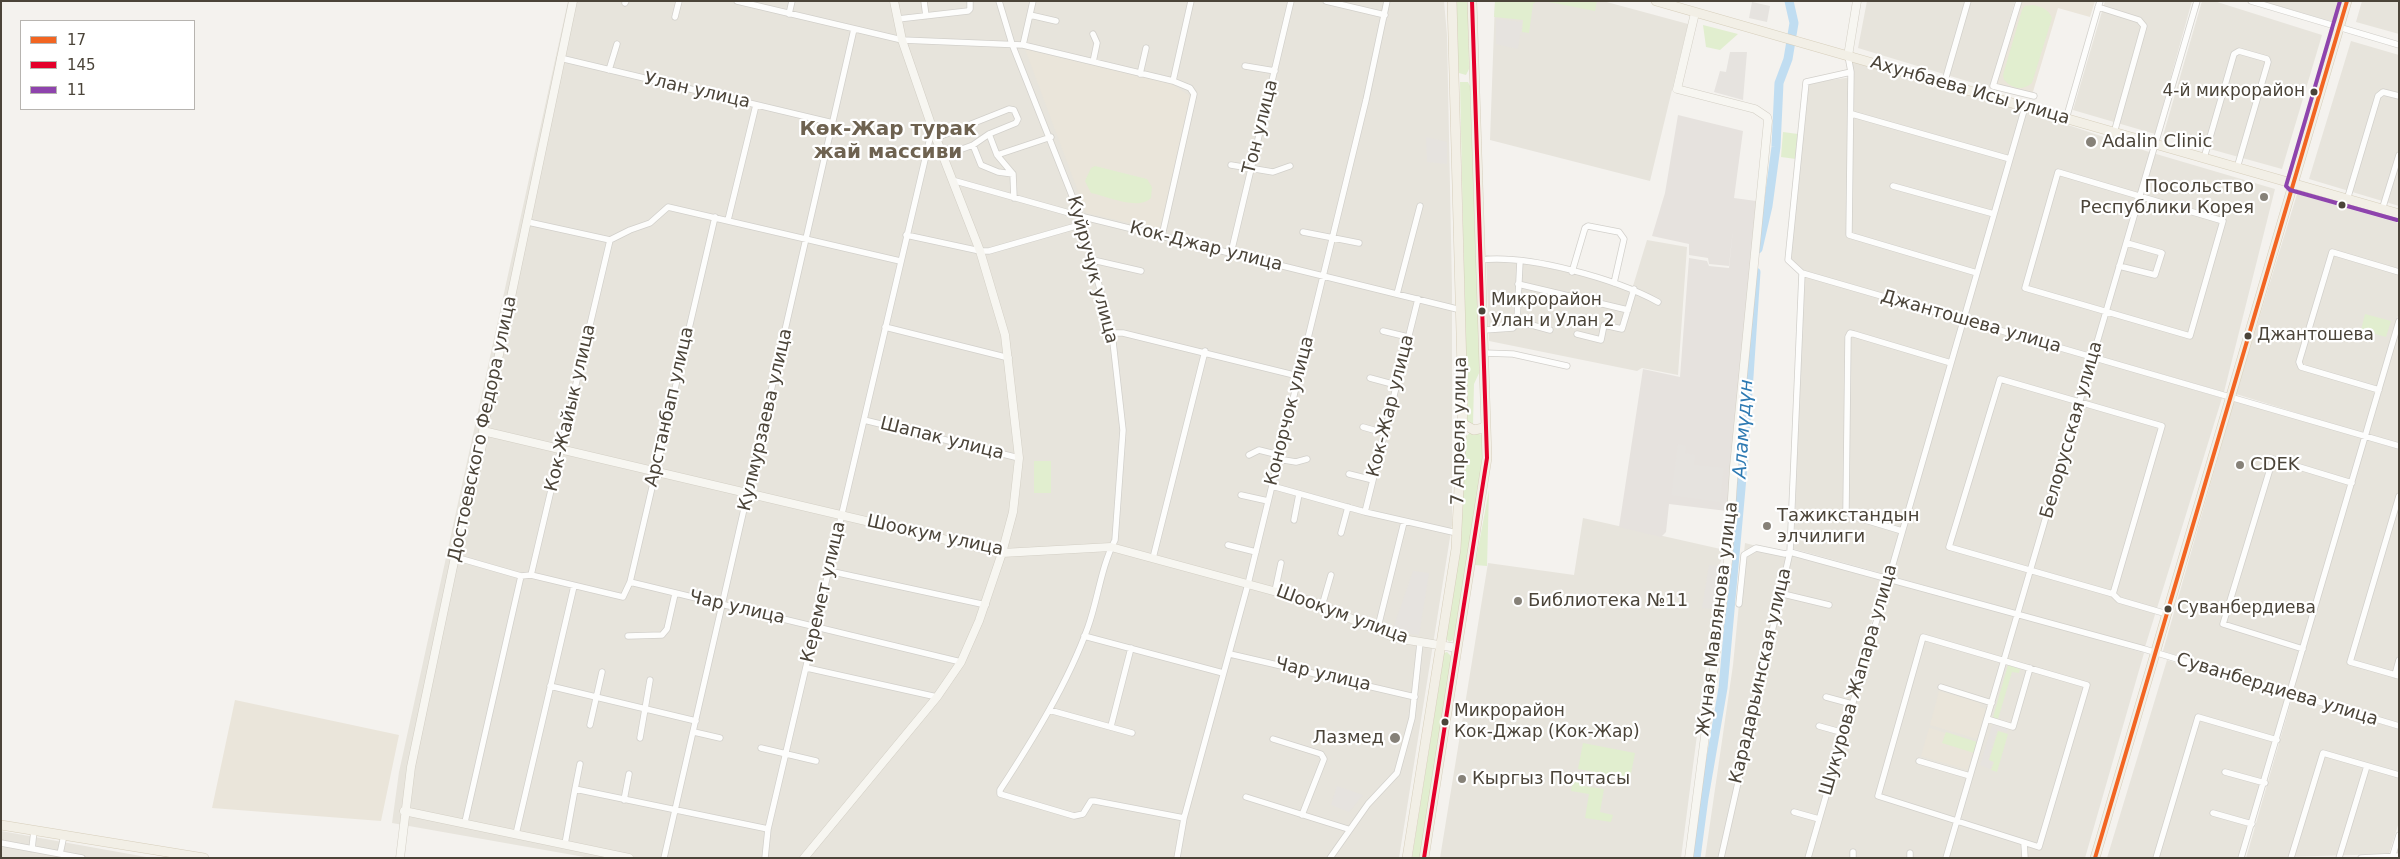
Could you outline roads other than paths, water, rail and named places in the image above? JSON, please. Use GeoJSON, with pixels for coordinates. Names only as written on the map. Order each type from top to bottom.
{"type":"FeatureCollection","features":[{"type":"Feature","properties":{"kind":"main road","name":"7 Апреля улица"},"geometry":{"type":"LineString","coordinates":[[1407,858],[1457,533],[1463,424],[1452,1]]}},
{"type":"Feature","properties":{"kind":"main road","name":"7 Апреля улица"},"geometry":{"type":"LineString","coordinates":[[1424,858],[1485,477],[1484,330],[1473,78],[1472,1]]}},
{"type":"Feature","properties":{"kind":"main road","name":"Ахунбаева Исы улица"},"geometry":{"type":"LineString","coordinates":[[1656,1],[2399,214]]}},
{"type":"Feature","properties":{"kind":"main road"},"geometry":{"type":"LineString","coordinates":[[2095,858],[2347,1]]}},
{"type":"Feature","properties":{"kind":"main road"},"geometry":{"type":"LineString","coordinates":[[1455,79],[1473,78]]}},
{"type":"Feature","properties":{"kind":"main road"},"geometry":{"type":"LineString","coordinates":[[1463,424],[1474,430],[1483,428],[1486,424]]}},
{"type":"Feature","properties":{"kind":"main road"},"geometry":{"type":"LineString","coordinates":[[1,825],[204,858]]}},
{"type":"Feature","properties":{"kind":"street","name":"Достоевского Федора улица"},"geometry":{"type":"LineString","coordinates":[[400,858],[404,811],[411,767],[455,557],[484,437],[483,431],[573,1]]}},
{"type":"Feature","properties":{"kind":"street"},"geometry":{"type":"LineString","coordinates":[[675,17],[679,1]]}},
{"type":"Feature","properties":{"kind":"street"},"geometry":{"type":"LineString","coordinates":[[737,1],[902,40],[1022,45],[1174,82],[1190,88],[1194,94],[1162,236]]}},
{"type":"Feature","properties":{"kind":"street"},"geometry":{"type":"LineString","coordinates":[[789,14],[792,1]]}},
{"type":"Feature","properties":{"kind":"street"},"geometry":{"type":"LineString","coordinates":[[804,858],[937,697],[960,662],[986,605],[1002,553],[1013,512],[1019,458],[1005,335],[980,252],[935,135],[902,40],[894,1]]}},
{"type":"Feature","properties":{"kind":"street"},"geometry":{"type":"LineString","coordinates":[[924,1],[926,16]]}},
{"type":"Feature","properties":{"kind":"street"},"geometry":{"type":"LineString","coordinates":[[898,19],[968,11],[970,9],[970,1]]}},
{"type":"Feature","properties":{"kind":"street","name":"Куйручук улица"},"geometry":{"type":"LineString","coordinates":[[999,1],[1012,44],[1083,224],[1112,333],[1123,430],[1119,510],[1115,540],[1111,547],[1084,636],[1048,710],[1027,749],[1000,790],[1000,794],[1003,797],[1074,816],[1083,814],[1091,801],[1095,801],[1184,818]]}},
{"type":"Feature","properties":{"kind":"street"},"geometry":{"type":"LineString","coordinates":[[1022,45],[1033,1]]}},
{"type":"Feature","properties":{"kind":"street"},"geometry":{"type":"LineString","coordinates":[[1174,82],[1191,1]]}},
{"type":"Feature","properties":{"kind":"street","name":"Тон улица"},"geometry":{"type":"LineString","coordinates":[[1231,253],[1292,1]]}},
{"type":"Feature","properties":{"kind":"street"},"geometry":{"type":"LineString","coordinates":[[1326,1],[1386,15]]}},
{"type":"Feature","properties":{"kind":"street","name":"Конорчок улица"},"geometry":{"type":"LineString","coordinates":[[1176,858],[1184,818],[1223,672],[1230,654],[1256,552],[1386,15],[1387,1]]}},
{"type":"Feature","properties":{"kind":"street"},"geometry":{"type":"LineString","coordinates":[[1857,1],[1848,56],[1851,72],[1852,114],[1849,235],[1977,273]]}},
{"type":"Feature","properties":{"kind":"street"},"geometry":{"type":"LineString","coordinates":[[1944,84],[1968,1]]}},
{"type":"Feature","properties":{"kind":"street"},"geometry":{"type":"LineString","coordinates":[[2019,1],[1993,86],[2034,96]]}},
{"type":"Feature","properties":{"kind":"street","name":"Белорусская улица"},"geometry":{"type":"LineString","coordinates":[[1946,858],[2006,660],[2197,1]]}},
{"type":"Feature","properties":{"kind":"street"},"geometry":{"type":"LineString","coordinates":[[2251,1],[2399,45]]}},
{"type":"Feature","properties":{"kind":"street"},"geometry":{"type":"LineString","coordinates":[[2066,119],[2099,4],[2140,20],[2144,26],[2114,133]]}},
{"type":"Feature","properties":{"kind":"street","name":"Жуная Мавлянова улица"},"geometry":{"type":"LineString","coordinates":[[1689,858],[1728,561],[1735,458],[1768,121],[1767,117],[1755,109],[1677,90],[1695,12]]}},
{"type":"Feature","properties":{"kind":"street"},"geometry":{"type":"LineString","coordinates":[[1030,15],[1056,20]]}},
{"type":"Feature","properties":{"kind":"street","name":"Кулмурзаева улица"},"geometry":{"type":"LineString","coordinates":[[664,858],[673,810],[724,606],[854,29]]}},
{"type":"Feature","properties":{"kind":"street"},"geometry":{"type":"LineString","coordinates":[[1093,62],[1097,43],[1094,34]]}},
{"type":"Feature","properties":{"kind":"street"},"geometry":{"type":"LineString","coordinates":[[609,70],[617,44]]}},
{"type":"Feature","properties":{"kind":"street"},"geometry":{"type":"LineString","coordinates":[[1140,74],[1146,48]]}},
{"type":"Feature","properties":{"kind":"street"},"geometry":{"type":"LineString","coordinates":[[2204,158],[2234,54],[2239,51],[2267,59],[2268,62],[2237,168]]}},
{"type":"Feature","properties":{"kind":"street","name":"Улан улица"},"geometry":{"type":"LineString","coordinates":[[560,58],[833,123]]}},
{"type":"Feature","properties":{"kind":"street"},"geometry":{"type":"LineString","coordinates":[[1245,66],[1275,71]]}},
{"type":"Feature","properties":{"kind":"street"},"geometry":{"type":"LineString","coordinates":[[1802,273],[1788,260],[1806,82],[1851,72]]}},
{"type":"Feature","properties":{"kind":"street"},"geometry":{"type":"LineString","coordinates":[[2347,200],[2378,96],[2383,92],[2399,96]]}},
{"type":"Feature","properties":{"kind":"street"},"geometry":{"type":"LineString","coordinates":[[728,220],[756,105]]}},
{"type":"Feature","properties":{"kind":"street","name":"Шукурова Жапара улица"},"geometry":{"type":"LineString","coordinates":[[1808,858],[2025,107]]}},
{"type":"Feature","properties":{"kind":"street"},"geometry":{"type":"LineString","coordinates":[[935,135],[1010,109],[1014,110],[1018,119],[1016,123],[989,134],[974,145],[943,156]]}},
{"type":"Feature","properties":{"kind":"street"},"geometry":{"type":"LineString","coordinates":[[1852,114],[2010,159]]}},
{"type":"Feature","properties":{"kind":"street"},"geometry":{"type":"LineString","coordinates":[[989,134],[997,155],[1013,174],[1014,198]]}},
{"type":"Feature","properties":{"kind":"street","name":"Керемет улица"},"geometry":{"type":"LineString","coordinates":[[765,858],[768,829],[817,626],[906,235],[930,138],[935,135]]}},
{"type":"Feature","properties":{"kind":"street"},"geometry":{"type":"LineString","coordinates":[[997,155],[1050,137]]}},
{"type":"Feature","properties":{"kind":"street"},"geometry":{"type":"LineString","coordinates":[[974,145],[981,166],[998,172],[1013,174]]}},
{"type":"Feature","properties":{"kind":"street"},"geometry":{"type":"LineString","coordinates":[[2382,210],[2399,155]]}},
{"type":"Feature","properties":{"kind":"street"},"geometry":{"type":"LineString","coordinates":[[1231,165],[1273,172],[1290,166]]}},
{"type":"Feature","properties":{"kind":"street"},"geometry":{"type":"LineString","coordinates":[[2058,172],[2141,196],[2223,220],[2190,336],[2025,288],[2058,172]]}},
{"type":"Feature","properties":{"kind":"street","name":"Кок-Джар улица"},"geometry":{"type":"LineString","coordinates":[[952,180],[1080,216],[1461,310]]}},
{"type":"Feature","properties":{"kind":"street"},"geometry":{"type":"LineString","coordinates":[[1893,186],[1994,214]]}},
{"type":"Feature","properties":{"kind":"street"},"geometry":{"type":"LineString","coordinates":[[1397,294],[1420,206]]}},
{"type":"Feature","properties":{"kind":"street"},"geometry":{"type":"LineString","coordinates":[[528,222],[610,240],[650,223],[668,207],[900,261]]}},
{"type":"Feature","properties":{"kind":"street","name":"Арстанбап улица"},"geometry":{"type":"LineString","coordinates":[[574,586],[623,596],[630,582],[715,217]]}},
{"type":"Feature","properties":{"kind":"street"},"geometry":{"type":"LineString","coordinates":[[906,235],[980,252],[1083,224]]}},
{"type":"Feature","properties":{"kind":"street"},"geometry":{"type":"LineString","coordinates":[[1572,272],[1585,228],[1588,226],[1619,232],[1624,239],[1614,283]]}},
{"type":"Feature","properties":{"kind":"street"},"geometry":{"type":"LineString","coordinates":[[1303,232],[1359,243]]}},
{"type":"Feature","properties":{"kind":"street","name":"Кок-Жайык улица"},"geometry":{"type":"LineString","coordinates":[[531,575],[610,240]]}},
{"type":"Feature","properties":{"kind":"street"},"geometry":{"type":"LineString","coordinates":[[2120,266],[2156,275],[2162,253],[2127,243]]}},
{"type":"Feature","properties":{"kind":"street"},"geometry":{"type":"LineString","coordinates":[[2379,390],[2301,367],[2299,362],[2332,252],[2399,272]]}},
{"type":"Feature","properties":{"kind":"street"},"geometry":{"type":"LineString","coordinates":[[1092,260],[1142,271]]}},
{"type":"Feature","properties":{"kind":"street"},"geometry":{"type":"LineString","coordinates":[[1480,260],[1520,261],[1572,272],[1634,288],[1658,302]]}},
{"type":"Feature","properties":{"kind":"street"},"geometry":{"type":"LineString","coordinates":[[1484,330],[1513,328],[1517,321],[1520,261]]}},
{"type":"Feature","properties":{"kind":"street","name":"Джантошева улица"},"geometry":{"type":"LineString","coordinates":[[1802,273],[2399,446]]}},
{"type":"Feature","properties":{"kind":"street","name":"Карадарьинская улица"},"geometry":{"type":"LineString","coordinates":[[1722,858],[1790,552],[1802,273]]}},
{"type":"Feature","properties":{"kind":"street"},"geometry":{"type":"LineString","coordinates":[[1518,284],[1628,310]]}},
{"type":"Feature","properties":{"kind":"street"},"geometry":{"type":"LineString","coordinates":[[1577,334],[1601,340],[1604,325],[1622,329],[1634,288]]}},
{"type":"Feature","properties":{"kind":"street","name":"Кок-Жар улица"},"geometry":{"type":"LineString","coordinates":[[1365,512],[1418,299]]}},
{"type":"Feature","properties":{"kind":"street"},"geometry":{"type":"LineString","coordinates":[[1517,321],[1550,330]]}},
{"type":"Feature","properties":{"kind":"street"},"geometry":{"type":"LineString","coordinates":[[2242,858],[2399,321]]}},
{"type":"Feature","properties":{"kind":"street"},"geometry":{"type":"LineString","coordinates":[[885,327],[1009,358]]}},
{"type":"Feature","properties":{"kind":"street"},"geometry":{"type":"LineString","coordinates":[[1383,331],[1408,337]]}},
{"type":"Feature","properties":{"kind":"street"},"geometry":{"type":"LineString","coordinates":[[1112,333],[1123,333],[1298,376]]}},
{"type":"Feature","properties":{"kind":"street"},"geometry":{"type":"LineString","coordinates":[[1902,531],[1852,516],[1846,510],[1848,337],[1850,333],[1854,334],[1951,363]]}},
{"type":"Feature","properties":{"kind":"street"},"geometry":{"type":"LineString","coordinates":[[1153,558],[1205,352]]}},
{"type":"Feature","properties":{"kind":"street"},"geometry":{"type":"LineString","coordinates":[[1484,353],[1513,354],[1567,366]]}},
{"type":"Feature","properties":{"kind":"street"},"geometry":{"type":"LineString","coordinates":[[1370,378],[1396,385]]}},
{"type":"Feature","properties":{"kind":"street"},"geometry":{"type":"LineString","coordinates":[[2113,594],[2162,426],[2000,379],[1949,547],[2113,594],[2119,600],[2166,614]]}},
{"type":"Feature","properties":{"kind":"street","name":"Шапак улица"},"geometry":{"type":"LineString","coordinates":[[864,420],[1019,458]]}},
{"type":"Feature","properties":{"kind":"street"},"geometry":{"type":"LineString","coordinates":[[1363,427],[1384,433]]}},
{"type":"Feature","properties":{"kind":"street","name":"Шоокум улица"},"geometry":{"type":"LineString","coordinates":[[483,431],[1002,553],[1111,547],[1275,591],[1322,606],[1377,630],[1420,643],[1457,648]]}},
{"type":"Feature","properties":{"kind":"street"},"geometry":{"type":"LineString","coordinates":[[1248,455],[1259,450],[1296,462],[1307,459]]}},
{"type":"Feature","properties":{"kind":"street"},"geometry":{"type":"LineString","coordinates":[[2303,649],[2223,624],[2273,459],[2352,483]]}},
{"type":"Feature","properties":{"kind":"street"},"geometry":{"type":"LineString","coordinates":[[1349,474],[1373,480]]}},
{"type":"Feature","properties":{"kind":"street"},"geometry":{"type":"LineString","coordinates":[[1272,486],[1348,508],[1457,533]]}},
{"type":"Feature","properties":{"kind":"street"},"geometry":{"type":"LineString","coordinates":[[1294,520],[1299,494]]}},
{"type":"Feature","properties":{"kind":"street"},"geometry":{"type":"LineString","coordinates":[[1241,495],[1268,501]]}},
{"type":"Feature","properties":{"kind":"street"},"geometry":{"type":"LineString","coordinates":[[2399,496],[2350,662],[2397,676],[2399,660]]}},
{"type":"Feature","properties":{"kind":"street"},"geometry":{"type":"LineString","coordinates":[[1341,532],[1348,508]]}},
{"type":"Feature","properties":{"kind":"street"},"geometry":{"type":"LineString","coordinates":[[1377,630],[1404,522]]}},
{"type":"Feature","properties":{"kind":"street"},"geometry":{"type":"LineString","coordinates":[[1228,545],[1256,552]]}},
{"type":"Feature","properties":{"kind":"street","name":"Суванбердиева улица"},"geometry":{"type":"LineString","coordinates":[[1739,604],[1744,555],[1756,548],[1784,554],[1790,552],[2156,653],[2399,726]]}},
{"type":"Feature","properties":{"kind":"street"},"geometry":{"type":"LineString","coordinates":[[455,557],[521,576],[531,575],[574,586],[516,834]]}},
{"type":"Feature","properties":{"kind":"street"},"geometry":{"type":"LineString","coordinates":[[1275,591],[1281,563]]}},
{"type":"Feature","properties":{"kind":"street"},"geometry":{"type":"LineString","coordinates":[[829,571],[986,605]]}},
{"type":"Feature","properties":{"kind":"street"},"geometry":{"type":"LineString","coordinates":[[1322,606],[1331,575]]}},
{"type":"Feature","properties":{"kind":"street"},"geometry":{"type":"LineString","coordinates":[[465,822],[521,576]]}},
{"type":"Feature","properties":{"kind":"street","name":"Чар улица"},"geometry":{"type":"LineString","coordinates":[[630,582],[960,662]]}},
{"type":"Feature","properties":{"kind":"street"},"geometry":{"type":"LineString","coordinates":[[1780,593],[1829,605]]}},
{"type":"Feature","properties":{"kind":"street"},"geometry":{"type":"LineString","coordinates":[[628,636],[662,635],[667,630],[675,594]]}},
{"type":"Feature","properties":{"kind":"street"},"geometry":{"type":"LineString","coordinates":[[1084,636],[1223,672]]}},
{"type":"Feature","properties":{"kind":"street"},"geometry":{"type":"LineString","coordinates":[[1923,637],[2030,668],[2087,685],[2039,847],[1878,796],[1923,637]]}},
{"type":"Feature","properties":{"kind":"street"},"geometry":{"type":"LineString","coordinates":[[1330,858],[1348,829],[1397,773],[1403,757],[1415,697],[1420,643]]}},
{"type":"Feature","properties":{"kind":"street"},"geometry":{"type":"LineString","coordinates":[[1111,726],[1131,648]]}},
{"type":"Feature","properties":{"kind":"street","name":"Чар улица"},"geometry":{"type":"LineString","coordinates":[[1230,654],[1415,697]]}},
{"type":"Feature","properties":{"kind":"street"},"geometry":{"type":"LineString","coordinates":[[807,668],[937,697]]}},
{"type":"Feature","properties":{"kind":"street"},"geometry":{"type":"LineString","coordinates":[[1987,719],[2013,727],[2030,668]]}},
{"type":"Feature","properties":{"kind":"street"},"geometry":{"type":"LineString","coordinates":[[590,725],[602,672]]}},
{"type":"Feature","properties":{"kind":"street"},"geometry":{"type":"LineString","coordinates":[[640,738],[650,680]]}},
{"type":"Feature","properties":{"kind":"street"},"geometry":{"type":"LineString","coordinates":[[550,686],[696,721]]}},
{"type":"Feature","properties":{"kind":"street"},"geometry":{"type":"LineString","coordinates":[[1940,687],[1992,703]]}},
{"type":"Feature","properties":{"kind":"street"},"geometry":{"type":"LineString","coordinates":[[1826,698],[1852,704]]}},
{"type":"Feature","properties":{"kind":"street"},"geometry":{"type":"LineString","coordinates":[[1048,710],[1132,733]]}},
{"type":"Feature","properties":{"kind":"street"},"geometry":{"type":"LineString","coordinates":[[2156,858],[2198,717],[2277,740]]}},
{"type":"Feature","properties":{"kind":"street"},"geometry":{"type":"LineString","coordinates":[[1819,726],[1844,733]]}},
{"type":"Feature","properties":{"kind":"street"},"geometry":{"type":"LineString","coordinates":[[694,732],[720,738]]}},
{"type":"Feature","properties":{"kind":"street"},"geometry":{"type":"LineString","coordinates":[[1273,739],[1321,754],[1324,759],[1302,815]]}},
{"type":"Feature","properties":{"kind":"street"},"geometry":{"type":"LineString","coordinates":[[761,748],[816,761]]}},
{"type":"Feature","properties":{"kind":"street"},"geometry":{"type":"LineString","coordinates":[[2291,858],[2323,753],[2399,775]]}},
{"type":"Feature","properties":{"kind":"street"},"geometry":{"type":"LineString","coordinates":[[1919,762],[1970,776]]}},
{"type":"Feature","properties":{"kind":"street"},"geometry":{"type":"LineString","coordinates":[[565,844],[580,764]]}},
{"type":"Feature","properties":{"kind":"street"},"geometry":{"type":"LineString","coordinates":[[2340,858],[2367,766]]}},
{"type":"Feature","properties":{"kind":"street"},"geometry":{"type":"LineString","coordinates":[[2225,772],[2265,783]]}},
{"type":"Feature","properties":{"kind":"street"},"geometry":{"type":"LineString","coordinates":[[624,800],[629,774]]}},
{"type":"Feature","properties":{"kind":"street"},"geometry":{"type":"LineString","coordinates":[[575,789],[768,829]]}},
{"type":"Feature","properties":{"kind":"street"},"geometry":{"type":"LineString","coordinates":[[1246,797],[1348,829]]}},
{"type":"Feature","properties":{"kind":"street"},"geometry":{"type":"LineString","coordinates":[[404,811],[465,822],[629,858]]}},
{"type":"Feature","properties":{"kind":"street"},"geometry":{"type":"LineString","coordinates":[[1794,812],[1819,819]]}},
{"type":"Feature","properties":{"kind":"street"},"geometry":{"type":"LineString","coordinates":[[2213,813],[2252,824]]}},
{"type":"Feature","properties":{"kind":"street"},"geometry":{"type":"LineString","coordinates":[[32,848],[34,830]]}},
{"type":"Feature","properties":{"kind":"street"},"geometry":{"type":"LineString","coordinates":[[60,854],[64,835]]}},
{"type":"Feature","properties":{"kind":"street"},"geometry":{"type":"LineString","coordinates":[[2361,858],[2394,857],[2399,836]]}},
{"type":"Feature","properties":{"kind":"street"},"geometry":{"type":"LineString","coordinates":[[2024,842],[2025,858]]}},
{"type":"Feature","properties":{"kind":"street"},"geometry":{"type":"LineString","coordinates":[[1,843],[82,858]]}},
{"type":"Feature","properties":{"kind":"waterway","name":"Аламүдүн"},"geometry":{"type":"LineString","coordinates":[[1758,249],[1768,206],[1776,147],[1779,83],[1788,59],[1794,23],[1789,1]]}},
{"type":"Feature","properties":{"kind":"waterway","name":"Аламүдүн"},"geometry":{"type":"LineString","coordinates":[[1696,858],[1704,798],[1723,688],[1743,466],[1756,272]]}},
{"type":"Feature","properties":{"kind":"place","name":"4-й микрорайон"},"geometry":{"type":"Point","coordinates":[2314,92]}},
{"type":"Feature","properties":{"kind":"place","name":"Adalin Clinic"},"geometry":{"type":"Point","coordinates":[2091,142]}},
{"type":"Feature","properties":{"kind":"place","name":"Посольство Республики Корея"},"geometry":{"type":"Point","coordinates":[2264,197]}},
{"type":"Feature","properties":{"kind":"place","name":"Микрорайон Улан и Улан 2"},"geometry":{"type":"Point","coordinates":[1482,311]}},
{"type":"Feature","properties":{"kind":"place","name":"Джантошева"},"geometry":{"type":"Point","coordinates":[2248,336]}},
{"type":"Feature","properties":{"kind":"place","name":"CDEK"},"geometry":{"type":"Point","coordinates":[2240,465]}},
{"type":"Feature","properties":{"kind":"place","name":"Тажикстандын элчилиги"},"geometry":{"type":"Point","coordinates":[1767,526]}},
{"type":"Feature","properties":{"kind":"place","name":"Библиотека №11"},"geometry":{"type":"Point","coordinates":[1518,601]}},
{"type":"Feature","properties":{"kind":"place","name":"Суванбердиева"},"geometry":{"type":"Point","coordinates":[2168,609]}},
{"type":"Feature","properties":{"kind":"place","name":"Микрорайон Кок-Джар (Кок-Жар)"},"geometry":{"type":"Point","coordinates":[1445,722]}},
{"type":"Feature","properties":{"kind":"place","name":"Лазмед"},"geometry":{"type":"Point","coordinates":[1395,738]}},
{"type":"Feature","properties":{"kind":"place","name":"Кыргыз Почтасы"},"geometry":{"type":"Point","coordinates":[1462,779]}},
{"type":"Feature","properties":{"kind":"district","name":"Көк-Жар турак жай массиви"},"geometry":{"type":"Point","coordinates":[888,142]}}]}
